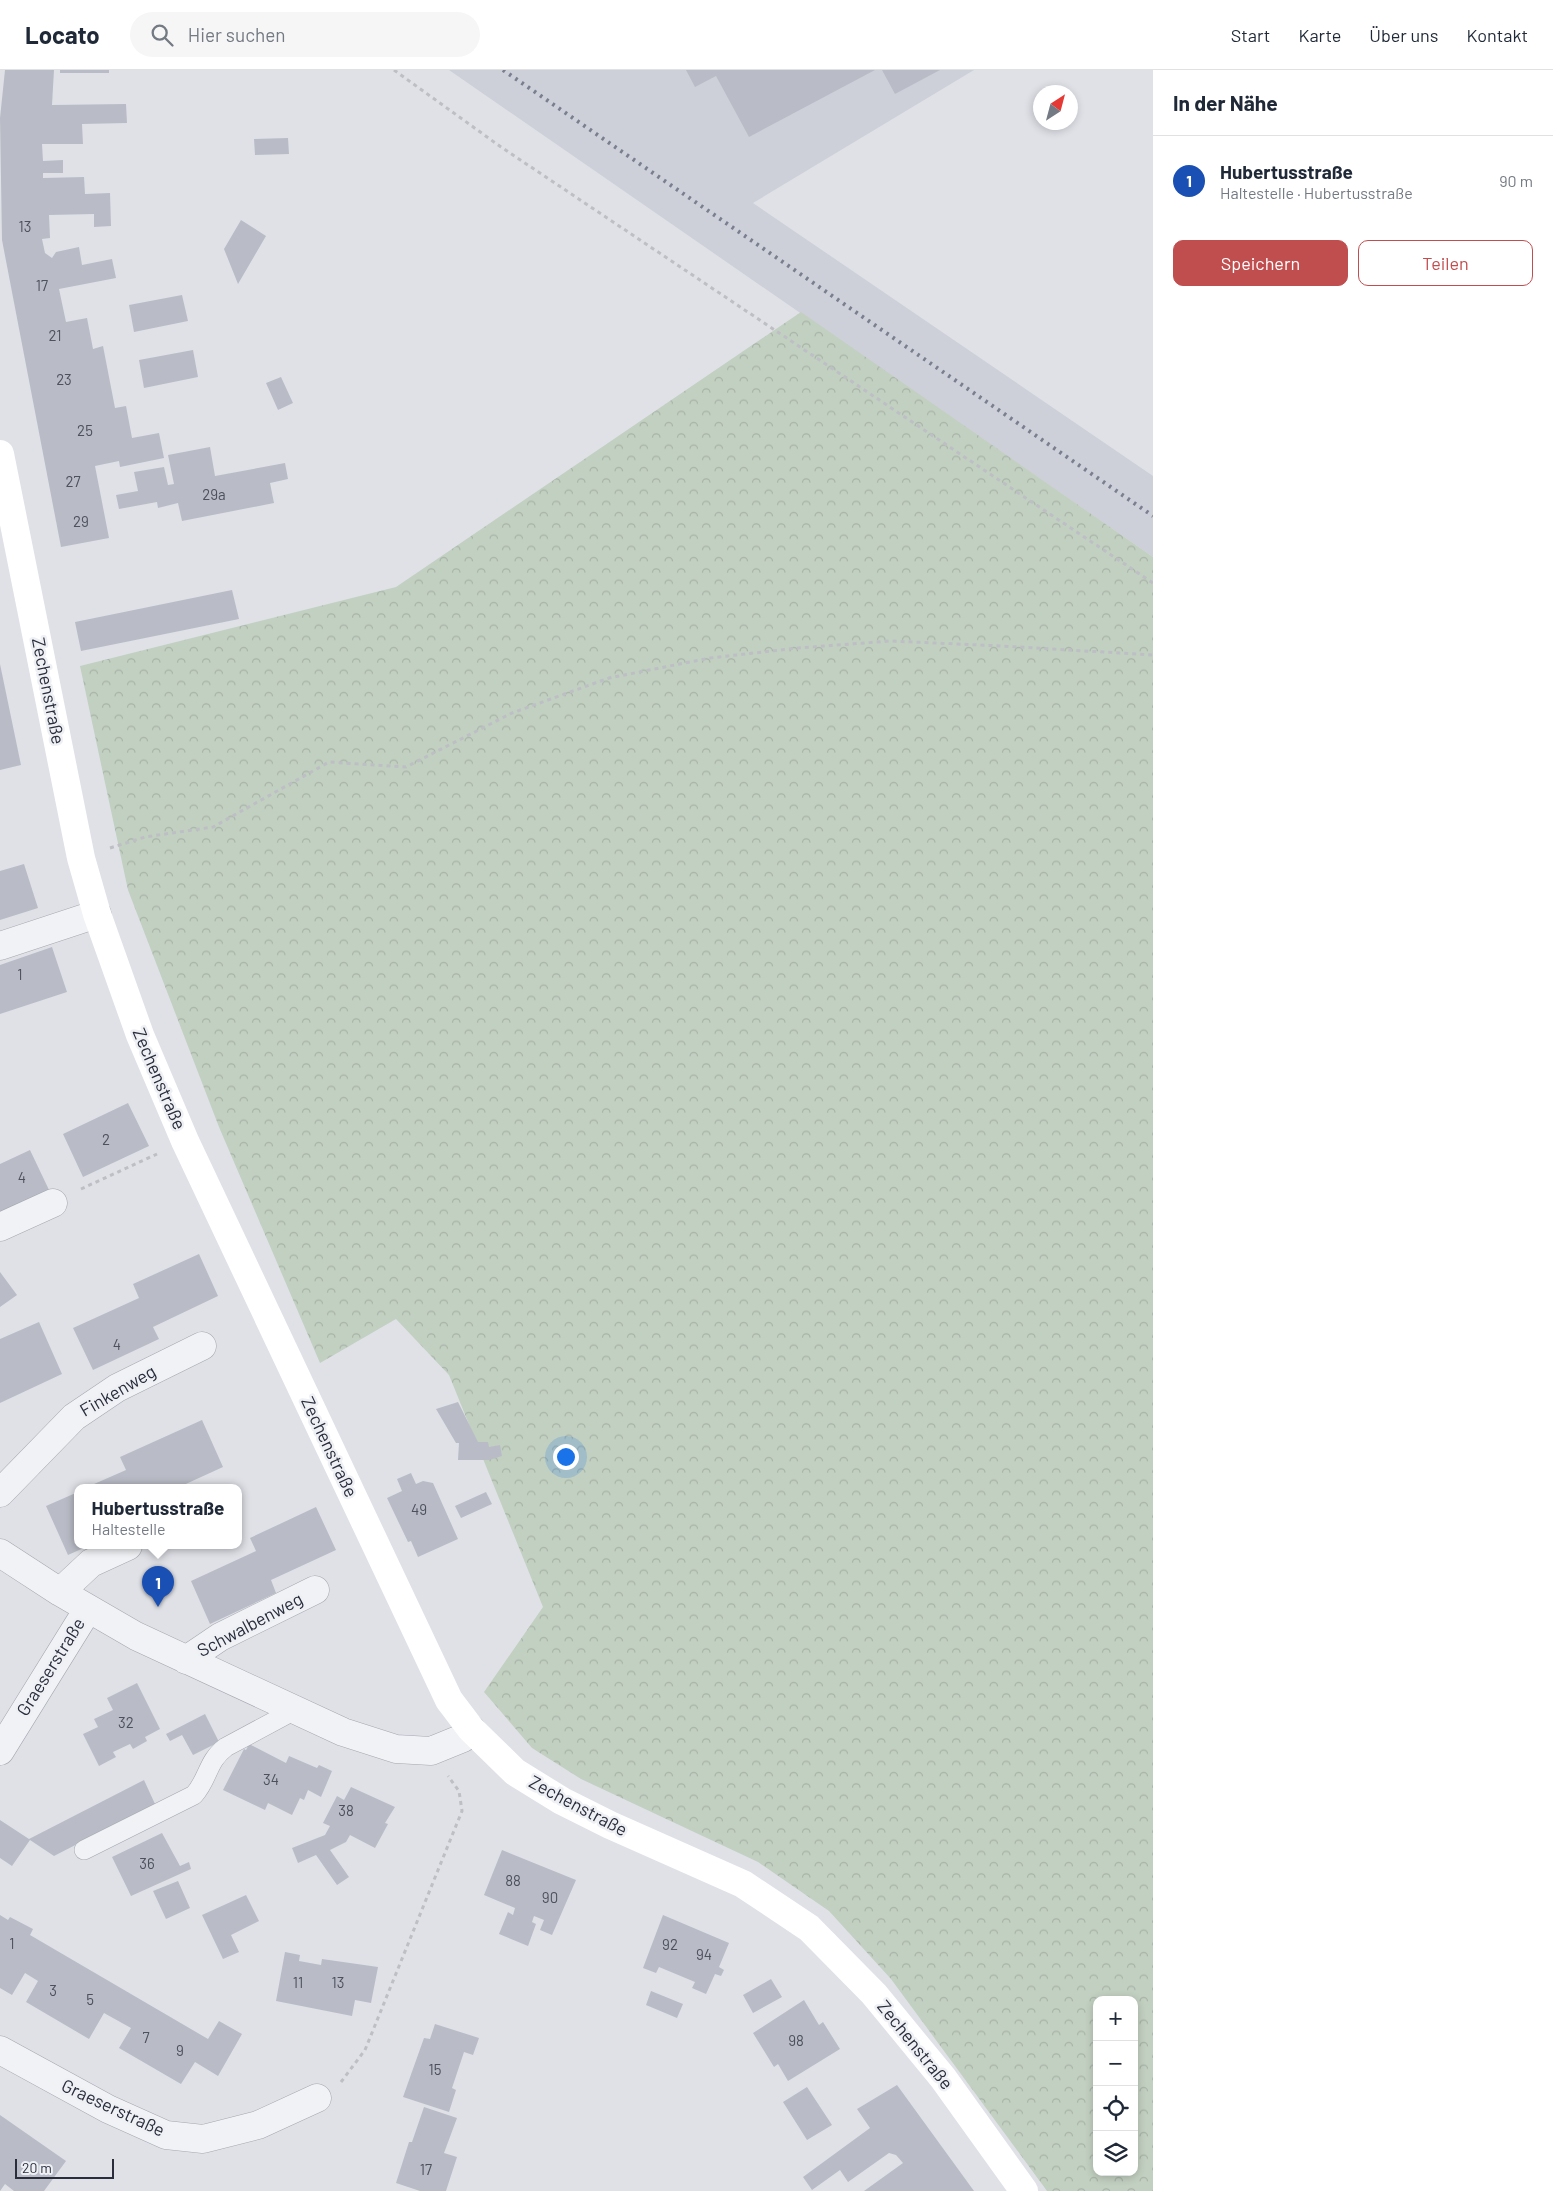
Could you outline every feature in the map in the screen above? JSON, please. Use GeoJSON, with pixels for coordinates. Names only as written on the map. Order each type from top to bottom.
{"type":"FeatureCollection","features":[{"type":"Feature","properties":{"kind":"main road","name":"Zechenstraße"},"geometry":{"type":"LineString","coordinates":[[0,454],[81,858],[98,914],[140,1035],[185,1141],[449,1700],[471,1729],[515,1772],[562,1802],[744,1884],[810,1928],[874,1994],[943,2078],[1024,2191]]}},
{"type":"Feature","properties":{"kind":"street"},"geometry":{"type":"LineString","coordinates":[[0,946],[98,914]]}},
{"type":"Feature","properties":{"kind":"street"},"geometry":{"type":"LineString","coordinates":[[0,1227],[62,1198]]}},
{"type":"Feature","properties":{"kind":"street","name":"Finkenweg"},"geometry":{"type":"LineString","coordinates":[[0,1492],[74,1417],[117,1388],[202,1346]]}},
{"type":"Feature","properties":{"kind":"street"},"geometry":{"type":"LineString","coordinates":[[60,1592],[91,1563],[121,1549]]}},
{"type":"Feature","properties":{"kind":"street"},"geometry":{"type":"LineString","coordinates":[[0,1553],[88,1609],[186,1660],[343,1732],[396,1749],[431,1751],[463,1738],[471,1729]]}},
{"type":"Feature","properties":{"kind":"street","name":"Schwalbenweg"},"geometry":{"type":"LineString","coordinates":[[186,1660],[220,1637],[315,1590]]}},
{"type":"Feature","properties":{"kind":"street","name":"Graeserstraße"},"geometry":{"type":"LineString","coordinates":[[0,1751],[88,1609]]}},
{"type":"Feature","properties":{"kind":"street","name":"Graeserstraße"},"geometry":{"type":"LineString","coordinates":[[0,2050],[108,2109],[166,2135],[203,2138],[258,2125],[317,2098]]}},
{"type":"Feature","properties":{"kind":"lane"},"geometry":{"type":"LineString","coordinates":[[84,1850],[194,1795],[202,1785],[216,1754],[296,1710]]}},
{"type":"Feature","properties":{"kind":"path"},"geometry":{"type":"LineString","coordinates":[[394,70],[501,148],[1153,583]]}},
{"type":"Feature","properties":{"kind":"path"},"geometry":{"type":"LineString","coordinates":[[81,858],[145,837],[213,827],[329,762],[406,766],[512,713],[609,678],[710,658],[798,648],[890,641],[1153,655]]}},
{"type":"Feature","properties":{"kind":"path"},"geometry":{"type":"LineString","coordinates":[[62,1198],[185,1141]]}},
{"type":"Feature","properties":{"kind":"path"},"geometry":{"type":"LineString","coordinates":[[317,2098],[344,2080],[365,2050],[462,1811],[459,1791],[431,1751]]}},
{"type":"Feature","properties":{"kind":"shaded area"},"geometry":{"type":"Polygon","coordinates":[[[449,70],[974,70],[753,203],[1153,476],[1153,557],[449,70]]]}},
{"type":"Feature","properties":{"kind":"green space"},"geometry":{"type":"Polygon","coordinates":[[[801,312],[1153,557],[1153,2191],[1047,2191],[891,1979],[829,1911],[758,1862],[581,1779],[532,1748],[484,1692],[543,1607],[449,1375],[396,1319],[320,1363],[219,1127],[128,890],[80,666],[396,587],[801,312]]]}},
{"type":"Feature","properties":{"kind":"building"},"geometry":{"type":"Polygon","coordinates":[[[5,70],[54,70],[52,105],[126,104],[127,123],[82,124],[83,144],[42,144],[43,161],[63,160],[63,173],[43,173],[43,178],[84,177],[85,194],[110,193],[111,226],[94,227],[94,214],[49,215],[50,238],[42,239],[45,253],[52,258],[56,252],[79,247],[82,265],[112,259],[116,278],[59,289],[66,322],[87,318],[93,349],[103,346],[115,408],[126,406],[132,438],[159,433],[164,458],[120,467],[119,461],[95,466],[109,538],[61,547],[2,240],[0,118],[5,70]]]}},
{"type":"Feature","properties":{"kind":"building"},"geometry":{"type":"Polygon","coordinates":[[[60,70],[109,70],[109,73],[60,73],[60,70]]]}},
{"type":"Feature","properties":{"kind":"building"},"geometry":{"type":"Polygon","coordinates":[[[686,70],[875,70],[749,137],[716,76],[695,87],[686,70]]]}},
{"type":"Feature","properties":{"kind":"building"},"geometry":{"type":"Polygon","coordinates":[[[882,70],[940,70],[895,94],[882,70]]]}},
{"type":"Feature","properties":{"kind":"building"},"geometry":{"type":"Polygon","coordinates":[[[288,138],[289,154],[255,155],[254,139],[288,138]]]}},
{"type":"Feature","properties":{"kind":"building"},"geometry":{"type":"Polygon","coordinates":[[[241,220],[266,236],[238,284],[224,249],[241,220]]]}},
{"type":"Feature","properties":{"kind":"building"},"geometry":{"type":"Polygon","coordinates":[[[182,295],[188,321],[134,332],[129,305],[182,295]]]}},
{"type":"Feature","properties":{"kind":"building"},"geometry":{"type":"Polygon","coordinates":[[[193,350],[198,377],[144,388],[139,360],[193,350]]]}},
{"type":"Feature","properties":{"kind":"building"},"geometry":{"type":"Polygon","coordinates":[[[281,377],[293,403],[278,410],[266,383],[281,377]]]}},
{"type":"Feature","properties":{"kind":"building"},"geometry":{"type":"Polygon","coordinates":[[[210,447],[215,476],[285,463],[288,479],[270,483],[274,503],[182,521],[178,503],[158,508],[157,502],[119,509],[116,495],[138,491],[134,472],[164,467],[168,485],[174,484],[168,455],[210,447]]]}},
{"type":"Feature","properties":{"kind":"building"},"geometry":{"type":"Polygon","coordinates":[[[232,590],[239,619],[81,651],[75,622],[232,590]]]}},
{"type":"Feature","properties":{"kind":"building"},"geometry":{"type":"Polygon","coordinates":[[[0,664],[21,765],[0,770],[0,664]]]}},
{"type":"Feature","properties":{"kind":"building"},"geometry":{"type":"Polygon","coordinates":[[[24,864],[38,908],[0,920],[0,871],[24,864]]]}},
{"type":"Feature","properties":{"kind":"building"},"geometry":{"type":"Polygon","coordinates":[[[52,947],[67,992],[0,1014],[0,965],[52,947]]]}},
{"type":"Feature","properties":{"kind":"building"},"geometry":{"type":"Polygon","coordinates":[[[128,1103],[149,1146],[83,1177],[63,1134],[128,1103]]]}},
{"type":"Feature","properties":{"kind":"building"},"geometry":{"type":"Polygon","coordinates":[[[30,1150],[50,1192],[0,1215],[0,1164],[30,1150]]]}},
{"type":"Feature","properties":{"kind":"building"},"geometry":{"type":"Polygon","coordinates":[[[199,1254],[218,1296],[153,1327],[159,1339],[93,1370],[73,1328],[139,1298],[133,1284],[199,1254]]]}},
{"type":"Feature","properties":{"kind":"building"},"geometry":{"type":"Polygon","coordinates":[[[0,1272],[17,1295],[0,1307],[0,1272]]]}},
{"type":"Feature","properties":{"kind":"building"},"geometry":{"type":"Polygon","coordinates":[[[39,1322],[62,1374],[0,1403],[0,1339],[39,1322]]]}},
{"type":"Feature","properties":{"kind":"building"},"geometry":{"type":"Polygon","coordinates":[[[458,1402],[478,1442],[488,1442],[489,1447],[500,1445],[502,1456],[489,1460],[458,1460],[459,1443],[456,1443],[436,1409],[458,1402]]]}},
{"type":"Feature","properties":{"kind":"building"},"geometry":{"type":"Polygon","coordinates":[[[202,1420],[223,1467],[186,1484],[94,1484],[126,1470],[120,1457],[202,1420]]]}},
{"type":"Feature","properties":{"kind":"building"},"geometry":{"type":"Polygon","coordinates":[[[411,1473],[416,1484],[423,1481],[433,1483],[458,1539],[418,1557],[411,1541],[408,1542],[387,1498],[402,1491],[397,1479],[411,1473]]]}},
{"type":"Feature","properties":{"kind":"building"},"geometry":{"type":"Polygon","coordinates":[[[486,1492],[492,1504],[461,1518],[455,1506],[486,1492]]]}},
{"type":"Feature","properties":{"kind":"building"},"geometry":{"type":"Polygon","coordinates":[[[74,1494],[74,1549],[81,1549],[68,1555],[46,1506],[74,1494]]]}},
{"type":"Feature","properties":{"kind":"building"},"geometry":{"type":"Polygon","coordinates":[[[316,1507],[336,1550],[271,1580],[276,1593],[210,1624],[191,1581],[256,1551],[250,1538],[316,1507]]]}},
{"type":"Feature","properties":{"kind":"building"},"geometry":{"type":"Polygon","coordinates":[[[137,1683],[160,1729],[145,1737],[147,1741],[133,1749],[130,1744],[113,1752],[116,1757],[99,1766],[83,1734],[98,1727],[94,1719],[113,1710],[107,1698],[137,1683]]]}},
{"type":"Feature","properties":{"kind":"building"},"geometry":{"type":"Polygon","coordinates":[[[205,1714],[219,1742],[193,1755],[182,1735],[170,1741],[166,1734],[205,1714]]]}},
{"type":"Feature","properties":{"kind":"building"},"geometry":{"type":"Polygon","coordinates":[[[249,1744],[286,1763],[289,1756],[317,1768],[319,1765],[332,1771],[321,1797],[308,1790],[304,1800],[300,1798],[292,1815],[268,1803],[265,1810],[223,1790],[244,1749],[246,1750],[249,1744]]]}},
{"type":"Feature","properties":{"kind":"building"},"geometry":{"type":"Polygon","coordinates":[[[144,1780],[155,1804],[54,1856],[30,1840],[12,1866],[0,1858],[0,1820],[29,1839],[144,1780]]]}},
{"type":"Feature","properties":{"kind":"building"},"geometry":{"type":"Polygon","coordinates":[[[351,1787],[395,1807],[385,1823],[388,1824],[375,1848],[350,1835],[346,1842],[330,1850],[349,1877],[337,1885],[316,1855],[298,1863],[292,1848],[325,1835],[330,1826],[323,1823],[337,1796],[344,1800],[351,1787]]]}},
{"type":"Feature","properties":{"kind":"building"},"geometry":{"type":"Polygon","coordinates":[[[162,1833],[180,1866],[189,1862],[191,1869],[131,1896],[112,1857],[162,1833]]]}},
{"type":"Feature","properties":{"kind":"building"},"geometry":{"type":"Polygon","coordinates":[[[502,1850],[576,1880],[552,1935],[540,1930],[544,1920],[534,1916],[532,1922],[536,1924],[528,1946],[499,1934],[508,1912],[513,1915],[515,1908],[484,1895],[502,1850]]]}},
{"type":"Feature","properties":{"kind":"building"},"geometry":{"type":"Polygon","coordinates":[[[178,1881],[190,1908],[166,1919],[153,1891],[178,1881]]]}},
{"type":"Feature","properties":{"kind":"building"},"geometry":{"type":"Polygon","coordinates":[[[246,1895],[259,1921],[231,1935],[239,1952],[223,1959],[202,1915],[246,1895]]]}},
{"type":"Feature","properties":{"kind":"building"},"geometry":{"type":"Polygon","coordinates":[[[0,1915],[8,1920],[10,1917],[33,1929],[30,1935],[208,2039],[219,2021],[242,2034],[218,2076],[195,2062],[181,2084],[119,2048],[131,2028],[104,2013],[89,2039],[26,2002],[38,1981],[25,1973],[12,1995],[0,1988],[0,1915]]]}},
{"type":"Feature","properties":{"kind":"building"},"geometry":{"type":"Polygon","coordinates":[[[663,1915],[729,1943],[719,1967],[724,1970],[721,1976],[715,1974],[706,1994],[692,1988],[695,1982],[659,1967],[656,1973],[643,1968],[663,1915]]]}},
{"type":"Feature","properties":{"kind":"building"},"geometry":{"type":"Polygon","coordinates":[[[285,1952],[300,1955],[299,1961],[321,1965],[322,1959],[378,1967],[371,2003],[355,2000],[352,2016],[276,2001],[285,1952]]]}},
{"type":"Feature","properties":{"kind":"building"},"geometry":{"type":"Polygon","coordinates":[[[771,1979],[782,1997],[753,2013],[743,1995],[771,1979]]]}},
{"type":"Feature","properties":{"kind":"building"},"geometry":{"type":"Polygon","coordinates":[[[651,1991],[683,2004],[677,2018],[646,2005],[651,1991]]]}},
{"type":"Feature","properties":{"kind":"building"},"geometry":{"type":"Polygon","coordinates":[[[804,2000],[819,2025],[823,2022],[840,2049],[788,2081],[778,2064],[774,2067],[753,2033],[804,2000]]]}},
{"type":"Feature","properties":{"kind":"building"},"geometry":{"type":"Polygon","coordinates":[[[435,2024],[479,2038],[473,2055],[464,2052],[452,2088],[456,2090],[449,2112],[403,2097],[424,2038],[430,2039],[435,2024]]]}},
{"type":"Feature","properties":{"kind":"building"},"geometry":{"type":"Polygon","coordinates":[[[897,2085],[974,2191],[864,2191],[903,2163],[896,2155],[889,2153],[848,2182],[840,2170],[812,2190],[803,2177],[870,2128],[857,2109],[897,2085]]]}},
{"type":"Feature","properties":{"kind":"building"},"geometry":{"type":"Polygon","coordinates":[[[807,2087],[832,2125],[807,2140],[783,2102],[807,2087]]]}},
{"type":"Feature","properties":{"kind":"building"},"geometry":{"type":"Polygon","coordinates":[[[424,2107],[457,2118],[444,2153],[457,2157],[446,2191],[420,2191],[396,2183],[409,2142],[412,2142],[424,2107]]]}},
{"type":"Feature","properties":{"kind":"building"},"geometry":{"type":"Polygon","coordinates":[[[0,2115],[66,2161],[44,2191],[14,2191],[5,2184],[0,2191],[0,2115]]]}},
{"type":"Feature","properties":{"kind":"railway"},"geometry":{"type":"LineString","coordinates":[[503,70],[1153,516]]}},
{"type":"Feature","properties":{"kind":"place","name":"Hubertusstraße"},"geometry":{"type":"Point","coordinates":[158,1607]}}]}
